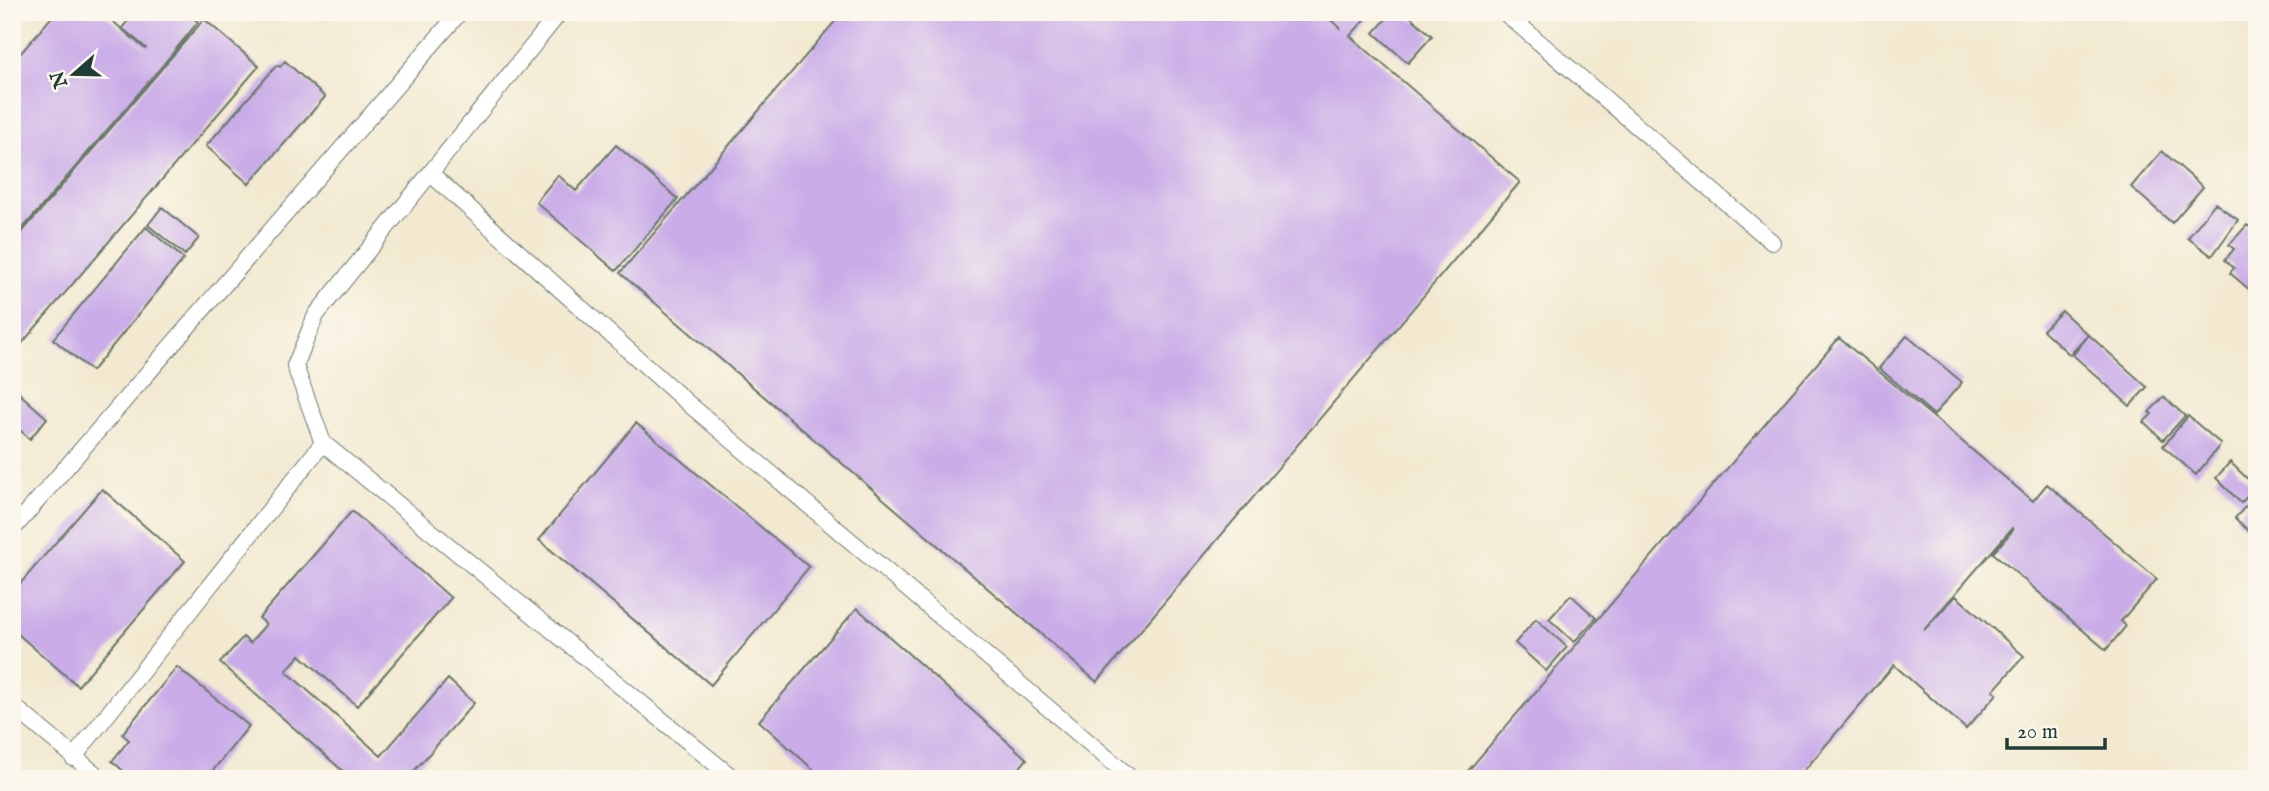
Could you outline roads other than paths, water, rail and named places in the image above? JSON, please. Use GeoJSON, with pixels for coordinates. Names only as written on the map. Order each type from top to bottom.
{"type":"FeatureCollection","features":[{"type":"Feature","properties":{"kind":"lane"},"geometry":{"type":"LineString","coordinates":[[12,530],[460,12]]}},
{"type":"Feature","properties":{"kind":"lane"},"geometry":{"type":"LineString","coordinates":[[560,12],[316,315],[295,366],[323,443],[734,779]]}},
{"type":"Feature","properties":{"kind":"lane"},"geometry":{"type":"LineString","coordinates":[[1504,12],[1772,242]]}},
{"type":"Feature","properties":{"kind":"lane"},"geometry":{"type":"LineString","coordinates":[[431,174],[682,399],[1132,779]]}},
{"type":"Feature","properties":{"kind":"lane"},"geometry":{"type":"LineString","coordinates":[[73,758],[323,443]]}},
{"type":"Feature","properties":{"kind":"lane"},"geometry":{"type":"LineString","coordinates":[[12,705],[101,779]]}}]}
